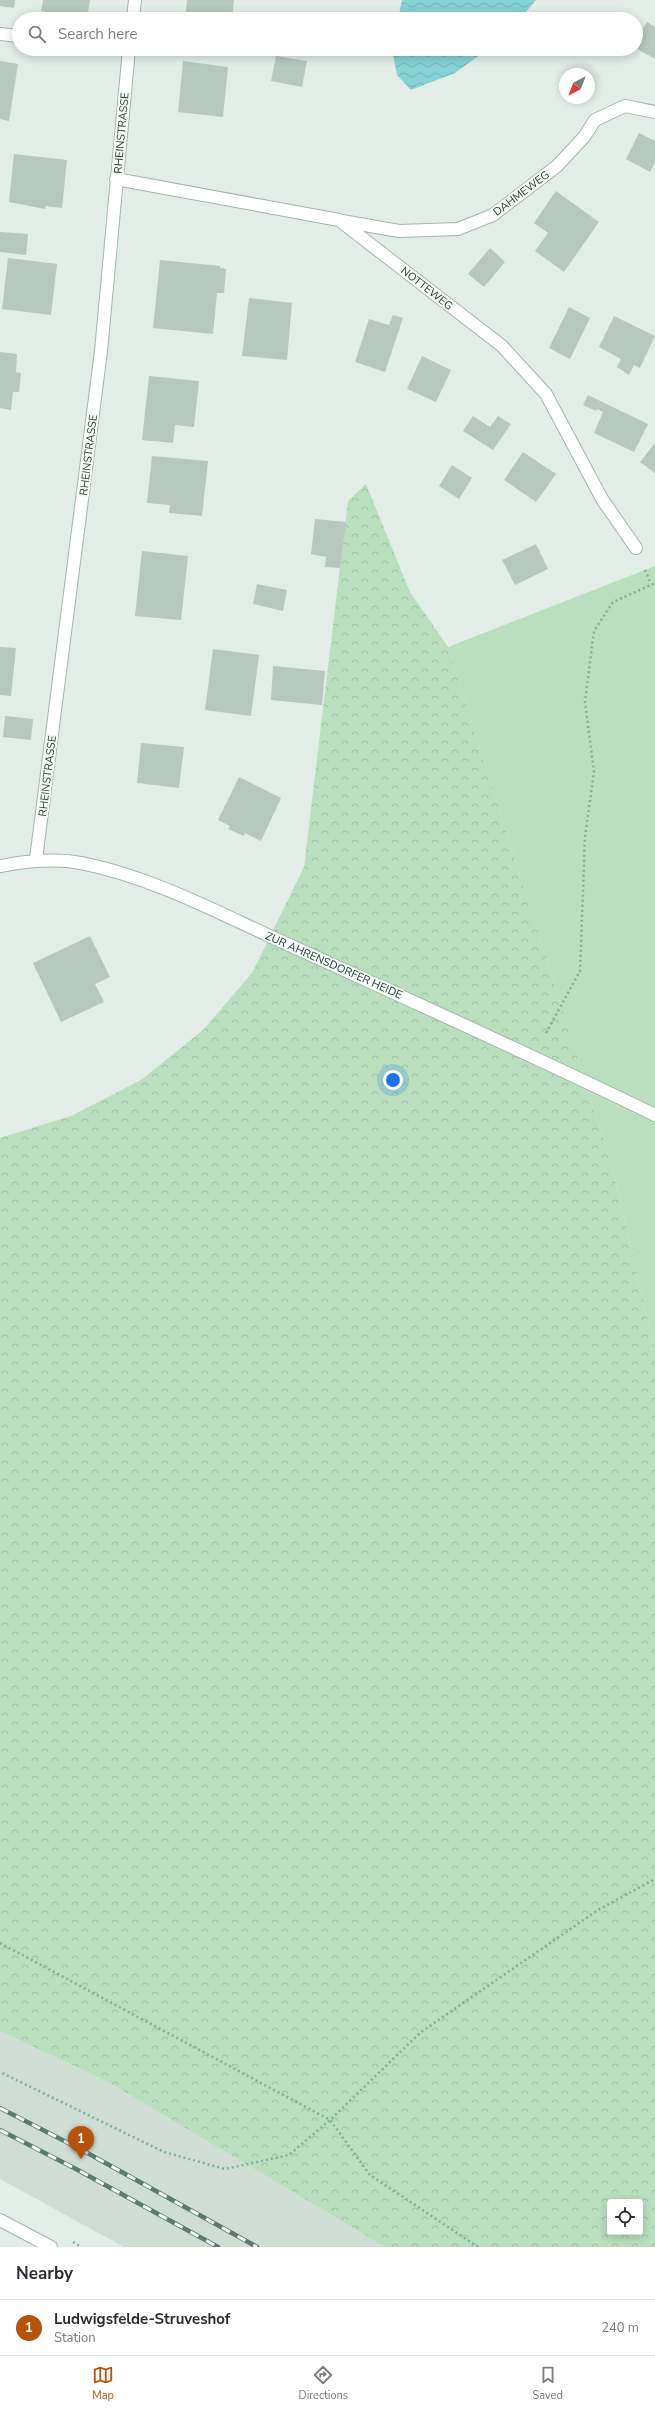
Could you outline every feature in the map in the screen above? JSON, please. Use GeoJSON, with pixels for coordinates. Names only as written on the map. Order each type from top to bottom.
{"type":"FeatureCollection","features":[{"type":"Feature","properties":{"kind":"street"},"geometry":{"type":"LineString","coordinates":[[134,12],[135,0]]}},
{"type":"Feature","properties":{"kind":"street"},"geometry":{"type":"LineString","coordinates":[[0,34],[12,35]]}},
{"type":"Feature","properties":{"kind":"street","name":"RHEINSTRASSE"},"geometry":{"type":"LineString","coordinates":[[36,859],[101,351],[127,56]]}},
{"type":"Feature","properties":{"kind":"street","name":"DAHMEWEG"},"geometry":{"type":"LineString","coordinates":[[339,220],[399,231],[458,229],[493,215],[557,166],[584,137],[595,120],[625,106],[655,112]]}},
{"type":"Feature","properties":{"kind":"street","name":"NOTTEWEG"},"geometry":{"type":"LineString","coordinates":[[116,179],[339,220],[502,346],[541,388],[602,499],[636,548]]}},
{"type":"Feature","properties":{"kind":"street","name":"ZUR AHRENSDORFER HEIDE"},"geometry":{"type":"LineString","coordinates":[[0,866],[36,859],[80,863],[123,873],[196,901],[545,1061],[655,1115]]}},
{"type":"Feature","properties":{"kind":"street"},"geometry":{"type":"LineString","coordinates":[[0,2220],[51,2247]]}},
{"type":"Feature","properties":{"kind":"path"},"geometry":{"type":"LineString","coordinates":[[546,1033],[580,971],[585,837],[594,772],[585,702],[594,631],[613,602],[655,583]]}},
{"type":"Feature","properties":{"kind":"path"},"geometry":{"type":"LineString","coordinates":[[0,2072],[164,2152],[225,2169],[289,2155],[330,2120],[421,2032],[598,1910],[655,1879]]}},
{"type":"Feature","properties":{"kind":"path"},"geometry":{"type":"LineString","coordinates":[[0,1943],[330,2120],[370,2175],[478,2247]]}},
{"type":"Feature","properties":{"kind":"shaded area"},"geometry":{"type":"Polygon","coordinates":[[[0,2031],[108,2082],[385,2247],[124,2247],[0,2179],[0,2031]]]}},
{"type":"Feature","properties":{"kind":"green space"},"geometry":{"type":"Polygon","coordinates":[[[366,484],[410,592],[448,647],[613,1170],[655,1351],[655,2247],[385,2247],[108,2082],[0,2031],[0,1138],[71,1116],[141,1080],[203,1030],[252,973],[304,867],[348,501],[366,484]]]}},
{"type":"Feature","properties":{"kind":"green space"},"geometry":{"type":"Polygon","coordinates":[[[655,566],[655,1351],[613,1170],[448,647],[655,566]]]}},
{"type":"Feature","properties":{"kind":"water"},"geometry":{"type":"Polygon","coordinates":[[[402,0],[536,0],[526,12],[399,12],[402,0]]]}},
{"type":"Feature","properties":{"kind":"water"},"geometry":{"type":"Polygon","coordinates":[[[393,56],[478,56],[455,73],[411,90],[397,75],[393,56]]]}},
{"type":"Feature","properties":{"kind":"building"},"geometry":{"type":"Polygon","coordinates":[[[0,0],[15,0],[14,8],[0,6],[0,0]]]}},
{"type":"Feature","properties":{"kind":"building"},"geometry":{"type":"Polygon","coordinates":[[[43,0],[90,0],[88,12],[41,11],[43,0]]]}},
{"type":"Feature","properties":{"kind":"building"},"geometry":{"type":"Polygon","coordinates":[[[187,0],[234,0],[233,12],[186,12],[187,0]]]}},
{"type":"Feature","properties":{"kind":"building"},"geometry":{"type":"Polygon","coordinates":[[[647,22],[655,27],[655,59],[643,52],[643,29],[647,22]]]}},
{"type":"Feature","properties":{"kind":"building"},"geometry":{"type":"Polygon","coordinates":[[[276,56],[307,61],[302,87],[271,81],[276,56]]]}},
{"type":"Feature","properties":{"kind":"building"},"geometry":{"type":"Polygon","coordinates":[[[0,61],[18,64],[9,121],[0,119],[0,61]]]}},
{"type":"Feature","properties":{"kind":"building"},"geometry":{"type":"Polygon","coordinates":[[[183,61],[228,67],[223,117],[178,112],[183,61]]]}},
{"type":"Feature","properties":{"kind":"building"},"geometry":{"type":"Polygon","coordinates":[[[639,133],[655,141],[655,162],[650,172],[626,159],[639,133]]]}},
{"type":"Feature","properties":{"kind":"building"},"geometry":{"type":"Polygon","coordinates":[[[14,154],[67,160],[62,208],[46,206],[45,209],[9,202],[14,154]]]}},
{"type":"Feature","properties":{"kind":"building"},"geometry":{"type":"Polygon","coordinates":[[[556,191],[599,222],[564,272],[535,251],[548,233],[534,223],[556,191]]]}},
{"type":"Feature","properties":{"kind":"building"},"geometry":{"type":"Polygon","coordinates":[[[0,232],[28,234],[26,255],[0,252],[0,232]]]}},
{"type":"Feature","properties":{"kind":"building"},"geometry":{"type":"Polygon","coordinates":[[[490,248],[505,262],[484,287],[468,274],[490,248]]]}},
{"type":"Feature","properties":{"kind":"building"},"geometry":{"type":"Polygon","coordinates":[[[8,258],[57,264],[51,315],[2,309],[8,258]]]}},
{"type":"Feature","properties":{"kind":"building"},"geometry":{"type":"Polygon","coordinates":[[[160,260],[220,266],[220,268],[226,269],[224,293],[217,293],[213,334],[153,328],[160,260]]]}},
{"type":"Feature","properties":{"kind":"building"},"geometry":{"type":"Polygon","coordinates":[[[249,298],[292,303],[287,360],[242,356],[249,298]]]}},
{"type":"Feature","properties":{"kind":"building"},"geometry":{"type":"Polygon","coordinates":[[[569,307],[590,318],[570,359],[549,348],[569,307]]]}},
{"type":"Feature","properties":{"kind":"building"},"geometry":{"type":"Polygon","coordinates":[[[393,315],[403,318],[385,372],[355,362],[369,319],[389,325],[393,315]]]}},
{"type":"Feature","properties":{"kind":"building"},"geometry":{"type":"Polygon","coordinates":[[[614,316],[655,336],[640,368],[634,365],[629,375],[617,367],[621,359],[599,347],[614,316]]]}},
{"type":"Feature","properties":{"kind":"building"},"geometry":{"type":"Polygon","coordinates":[[[0,352],[17,354],[16,372],[21,373],[19,392],[13,392],[11,410],[0,408],[0,352]]]}},
{"type":"Feature","properties":{"kind":"building"},"geometry":{"type":"Polygon","coordinates":[[[422,356],[451,370],[436,402],[407,389],[422,356]]]}},
{"type":"Feature","properties":{"kind":"building"},"geometry":{"type":"Polygon","coordinates":[[[149,376],[199,381],[194,427],[175,425],[173,443],[142,440],[149,376]]]}},
{"type":"Feature","properties":{"kind":"building"},"geometry":{"type":"Polygon","coordinates":[[[588,395],[648,424],[634,452],[594,433],[603,412],[597,409],[596,411],[583,405],[588,395]]]}},
{"type":"Feature","properties":{"kind":"building"},"geometry":{"type":"Polygon","coordinates":[[[473,416],[490,427],[498,416],[511,424],[493,450],[463,431],[473,416]]]}},
{"type":"Feature","properties":{"kind":"building"},"geometry":{"type":"Polygon","coordinates":[[[655,443],[655,473],[640,462],[655,443]]]}},
{"type":"Feature","properties":{"kind":"building"},"geometry":{"type":"Polygon","coordinates":[[[523,452],[556,474],[536,502],[504,480],[523,452]]]}},
{"type":"Feature","properties":{"kind":"building"},"geometry":{"type":"Polygon","coordinates":[[[152,456],[208,461],[202,516],[169,513],[170,505],[147,503],[152,456]]]}},
{"type":"Feature","properties":{"kind":"building"},"geometry":{"type":"Polygon","coordinates":[[[452,465],[472,478],[459,499],[439,486],[452,465]]]}},
{"type":"Feature","properties":{"kind":"building"},"geometry":{"type":"Polygon","coordinates":[[[315,519],[346,522],[340,568],[325,567],[326,557],[311,554],[315,519]]]}},
{"type":"Feature","properties":{"kind":"building"},"geometry":{"type":"Polygon","coordinates":[[[536,544],[548,569],[515,585],[502,560],[536,544]]]}},
{"type":"Feature","properties":{"kind":"building"},"geometry":{"type":"Polygon","coordinates":[[[142,551],[188,556],[181,620],[135,616],[142,551]]]}},
{"type":"Feature","properties":{"kind":"building"},"geometry":{"type":"Polygon","coordinates":[[[257,584],[287,590],[283,611],[253,604],[257,584]]]}},
{"type":"Feature","properties":{"kind":"building"},"geometry":{"type":"Polygon","coordinates":[[[0,647],[16,648],[11,696],[0,695],[0,647]]]}},
{"type":"Feature","properties":{"kind":"building"},"geometry":{"type":"Polygon","coordinates":[[[213,649],[259,655],[251,716],[205,710],[213,649]]]}},
{"type":"Feature","properties":{"kind":"building"},"geometry":{"type":"Polygon","coordinates":[[[273,666],[325,671],[322,705],[271,700],[273,666]]]}},
{"type":"Feature","properties":{"kind":"building"},"geometry":{"type":"Polygon","coordinates":[[[5,716],[33,719],[31,740],[3,737],[5,716]]]}},
{"type":"Feature","properties":{"kind":"building"},"geometry":{"type":"Polygon","coordinates":[[[141,743],[184,747],[179,788],[137,783],[141,743]]]}},
{"type":"Feature","properties":{"kind":"building"},"geometry":{"type":"Polygon","coordinates":[[[239,777],[281,798],[261,841],[245,833],[244,836],[228,829],[230,826],[218,820],[239,777]]]}},
{"type":"Feature","properties":{"kind":"building"},"geometry":{"type":"Polygon","coordinates":[[[90,936],[110,977],[95,984],[104,1002],[61,1022],[33,963],[90,936]]]}},
{"type":"Feature","properties":{"kind":"railway"},"geometry":{"type":"LineString","coordinates":[[0,2108],[82,2150],[257,2247]]}},
{"type":"Feature","properties":{"kind":"railway"},"geometry":{"type":"LineString","coordinates":[[0,2130],[76,2169],[218,2247]]}},
{"type":"Feature","properties":{"kind":"place","name":"Ludwigsfelde-Struveshof"},"geometry":{"type":"Point","coordinates":[81,2159]}}]}
